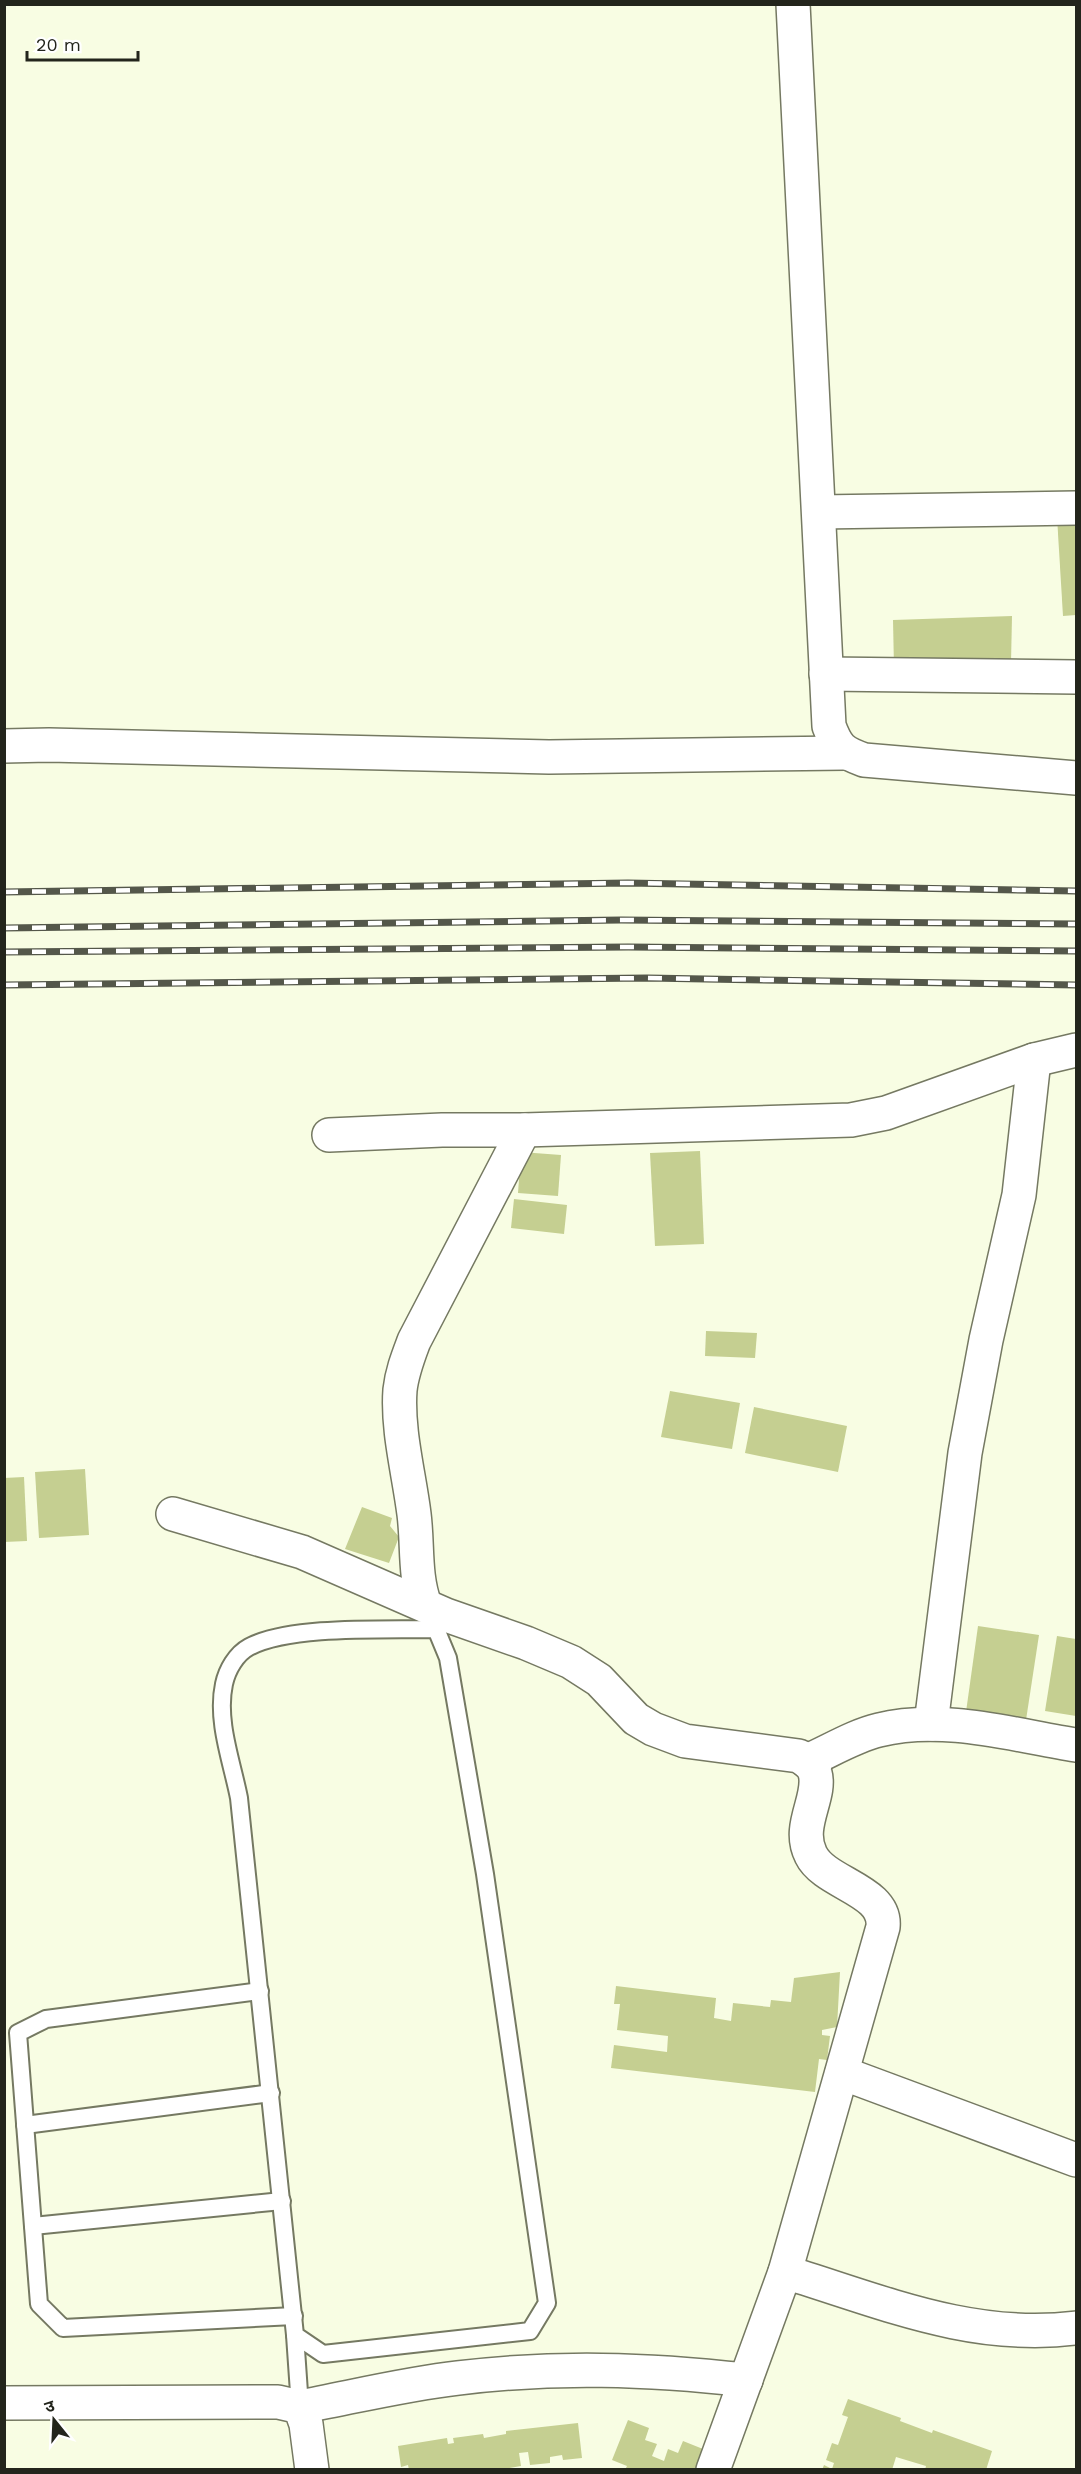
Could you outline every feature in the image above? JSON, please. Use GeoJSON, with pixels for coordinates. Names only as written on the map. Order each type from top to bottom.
{"type":"FeatureCollection","features":[{"type":"Feature","properties":{"kind":"street"},"geometry":{"type":"LineString","coordinates":[[793,4],[829,726],[835,742],[845,753]]}},
{"type":"Feature","properties":{"kind":"street"},"geometry":{"type":"LineString","coordinates":[[819,512],[1077,508]]}},
{"type":"Feature","properties":{"kind":"street"},"geometry":{"type":"LineString","coordinates":[[826,674],[1077,677]]}},
{"type":"Feature","properties":{"kind":"street"},"geometry":{"type":"LineString","coordinates":[[4,746],[49,745],[549,757],[845,753],[864,760],[1077,778]]}},
{"type":"Feature","properties":{"kind":"street"},"geometry":{"type":"LineString","coordinates":[[329,1135],[851,1120],[886,1113],[1034,1060],[1077,1050]]}},
{"type":"Feature","properties":{"kind":"street"},"geometry":{"type":"LineString","coordinates":[[931,1724],[965,1453],[986,1340],[1019,1195],[1034,1060]]}},
{"type":"Feature","properties":{"kind":"street"},"geometry":{"type":"LineString","coordinates":[[425,1605],[419,1584],[415,1517],[402,1421],[400,1392],[403,1371],[414,1341],[524,1130]]}},
{"type":"Feature","properties":{"kind":"street"},"geometry":{"type":"LineString","coordinates":[[173,1514],[302,1552],[425,1605],[571,1662],[599,1680],[636,1719],[653,1730],[685,1741],[799,1756],[807,1761],[815,1773],[806,1828],[806,1842],[811,1855],[818,1866],[875,1903],[884,1916],[882,1933],[785,2272],[713,2469]]}},
{"type":"Feature","properties":{"kind":"street"},"geometry":{"type":"LineString","coordinates":[[807,1761],[878,1730],[931,1724],[1077,1745]]}},
{"type":"Feature","properties":{"kind":"street"},"geometry":{"type":"LineString","coordinates":[[842,2073],[1077,2160]]}},
{"type":"Feature","properties":{"kind":"street"},"geometry":{"type":"LineString","coordinates":[[785,2272],[950,2323],[1003,2331],[1050,2331],[1077,2328]]}},
{"type":"Feature","properties":{"kind":"street"},"geometry":{"type":"LineString","coordinates":[[4,2403],[278,2403],[300,2407],[456,2378],[601,2369],[665,2371],[746,2380]]}},
{"type":"Feature","properties":{"kind":"street"},"geometry":{"type":"LineString","coordinates":[[300,2407],[306,2424],[312,2469]]}},
{"type":"Feature","properties":{"kind":"lane"},"geometry":{"type":"LineString","coordinates":[[295,2335],[323,2354],[530,2331],[547,2303],[485,1874],[448,1658],[436,1629],[298,1635],[270,1639],[248,1648],[232,1663],[224,1683],[222,1712],[238,1798],[260,1991],[294,2316],[295,2335],[300,2407]]}},
{"type":"Feature","properties":{"kind":"lane"},"geometry":{"type":"LineString","coordinates":[[260,1991],[46,2019],[18,2033],[39,2304],[63,2328],[294,2316]]}},
{"type":"Feature","properties":{"kind":"lane"},"geometry":{"type":"LineString","coordinates":[[25,2125],[271,2093]]}},
{"type":"Feature","properties":{"kind":"lane"},"geometry":{"type":"LineString","coordinates":[[33,2226],[282,2201]]}},
{"type":"Feature","properties":{"kind":"building"},"geometry":{"type":"Polygon","coordinates":[[[1076,516],[1076,615],[1063,616],[1057,517],[1076,516]]]}},
{"type":"Feature","properties":{"kind":"building"},"geometry":{"type":"Polygon","coordinates":[[[1012,616],[1011,663],[894,668],[893,620],[1012,616]]]}},
{"type":"Feature","properties":{"kind":"building"},"geometry":{"type":"Polygon","coordinates":[[[700,1151],[704,1244],[655,1246],[650,1153],[700,1151]]]}},
{"type":"Feature","properties":{"kind":"building"},"geometry":{"type":"Polygon","coordinates":[[[521,1152],[561,1155],[558,1196],[518,1193],[521,1152]]]}},
{"type":"Feature","properties":{"kind":"building"},"geometry":{"type":"Polygon","coordinates":[[[514,1199],[567,1205],[564,1234],[511,1228],[514,1199]]]}},
{"type":"Feature","properties":{"kind":"building"},"geometry":{"type":"Polygon","coordinates":[[[706,1331],[757,1333],[755,1358],[705,1356],[706,1331]]]}},
{"type":"Feature","properties":{"kind":"building"},"geometry":{"type":"Polygon","coordinates":[[[670,1391],[740,1403],[732,1449],[661,1437],[670,1391]]]}},
{"type":"Feature","properties":{"kind":"building"},"geometry":{"type":"Polygon","coordinates":[[[754,1407],[847,1426],[838,1472],[745,1453],[754,1407]]]}},
{"type":"Feature","properties":{"kind":"building"},"geometry":{"type":"Polygon","coordinates":[[[85,1469],[89,1535],[39,1538],[35,1472],[85,1469]]]}},
{"type":"Feature","properties":{"kind":"building"},"geometry":{"type":"Polygon","coordinates":[[[24,1477],[27,1541],[4,1542],[4,1478],[24,1477]]]}},
{"type":"Feature","properties":{"kind":"building"},"geometry":{"type":"Polygon","coordinates":[[[362,1507],[392,1518],[390,1526],[399,1537],[389,1563],[345,1549],[362,1507]]]}},
{"type":"Feature","properties":{"kind":"building"},"geometry":{"type":"Polygon","coordinates":[[[978,1626],[1039,1635],[1026,1720],[966,1712],[978,1626]]]}},
{"type":"Feature","properties":{"kind":"building"},"geometry":{"type":"Polygon","coordinates":[[[1057,1636],[1076,1639],[1076,1716],[1045,1711],[1057,1636]]]}},
{"type":"Feature","properties":{"kind":"building"},"geometry":{"type":"Polygon","coordinates":[[[840,1972],[837,2027],[822,2030],[822,2035],[830,2036],[827,2060],[819,2059],[815,2092],[611,2068],[614,2045],[667,2052],[668,2036],[617,2030],[620,2004],[614,2004],[616,1986],[716,1998],[714,2018],[731,2021],[733,2003],[770,2007],[771,2000],[791,2002],[794,1978],[840,1972]]]}},
{"type":"Feature","properties":{"kind":"building"},"geometry":{"type":"Polygon","coordinates":[[[848,2399],[901,2418],[900,2421],[932,2433],[933,2430],[992,2451],[986,2470],[925,2470],[926,2466],[896,2457],[892,2470],[822,2470],[824,2465],[832,2469],[834,2463],[826,2460],[832,2443],[838,2445],[848,2417],[842,2415],[848,2399]]]}},
{"type":"Feature","properties":{"kind":"building"},"geometry":{"type":"Polygon","coordinates":[[[628,2420],[649,2428],[645,2440],[657,2444],[652,2456],[664,2461],[668,2449],[678,2453],[683,2441],[703,2449],[695,2470],[625,2470],[627,2466],[612,2460],[628,2420]]]}},
{"type":"Feature","properties":{"kind":"building"},"geometry":{"type":"Polygon","coordinates":[[[578,2423],[582,2458],[563,2460],[562,2455],[550,2457],[550,2463],[530,2465],[528,2452],[519,2453],[521,2466],[498,2470],[409,2470],[408,2465],[401,2467],[398,2446],[447,2438],[448,2444],[454,2443],[453,2438],[483,2434],[484,2438],[506,2434],[506,2431],[578,2423]]]}},
{"type":"Feature","properties":{"kind":"railway"},"geometry":{"type":"LineString","coordinates":[[4,892],[628,883],[1076,891]]}},
{"type":"Feature","properties":{"kind":"railway"},"geometry":{"type":"LineString","coordinates":[[4,928],[621,920],[1076,924]]}},
{"type":"Feature","properties":{"kind":"railway"},"geometry":{"type":"LineString","coordinates":[[4,952],[628,947],[1076,951]]}},
{"type":"Feature","properties":{"kind":"railway"},"geometry":{"type":"LineString","coordinates":[[4,985],[647,978],[1076,985]]}}]}
